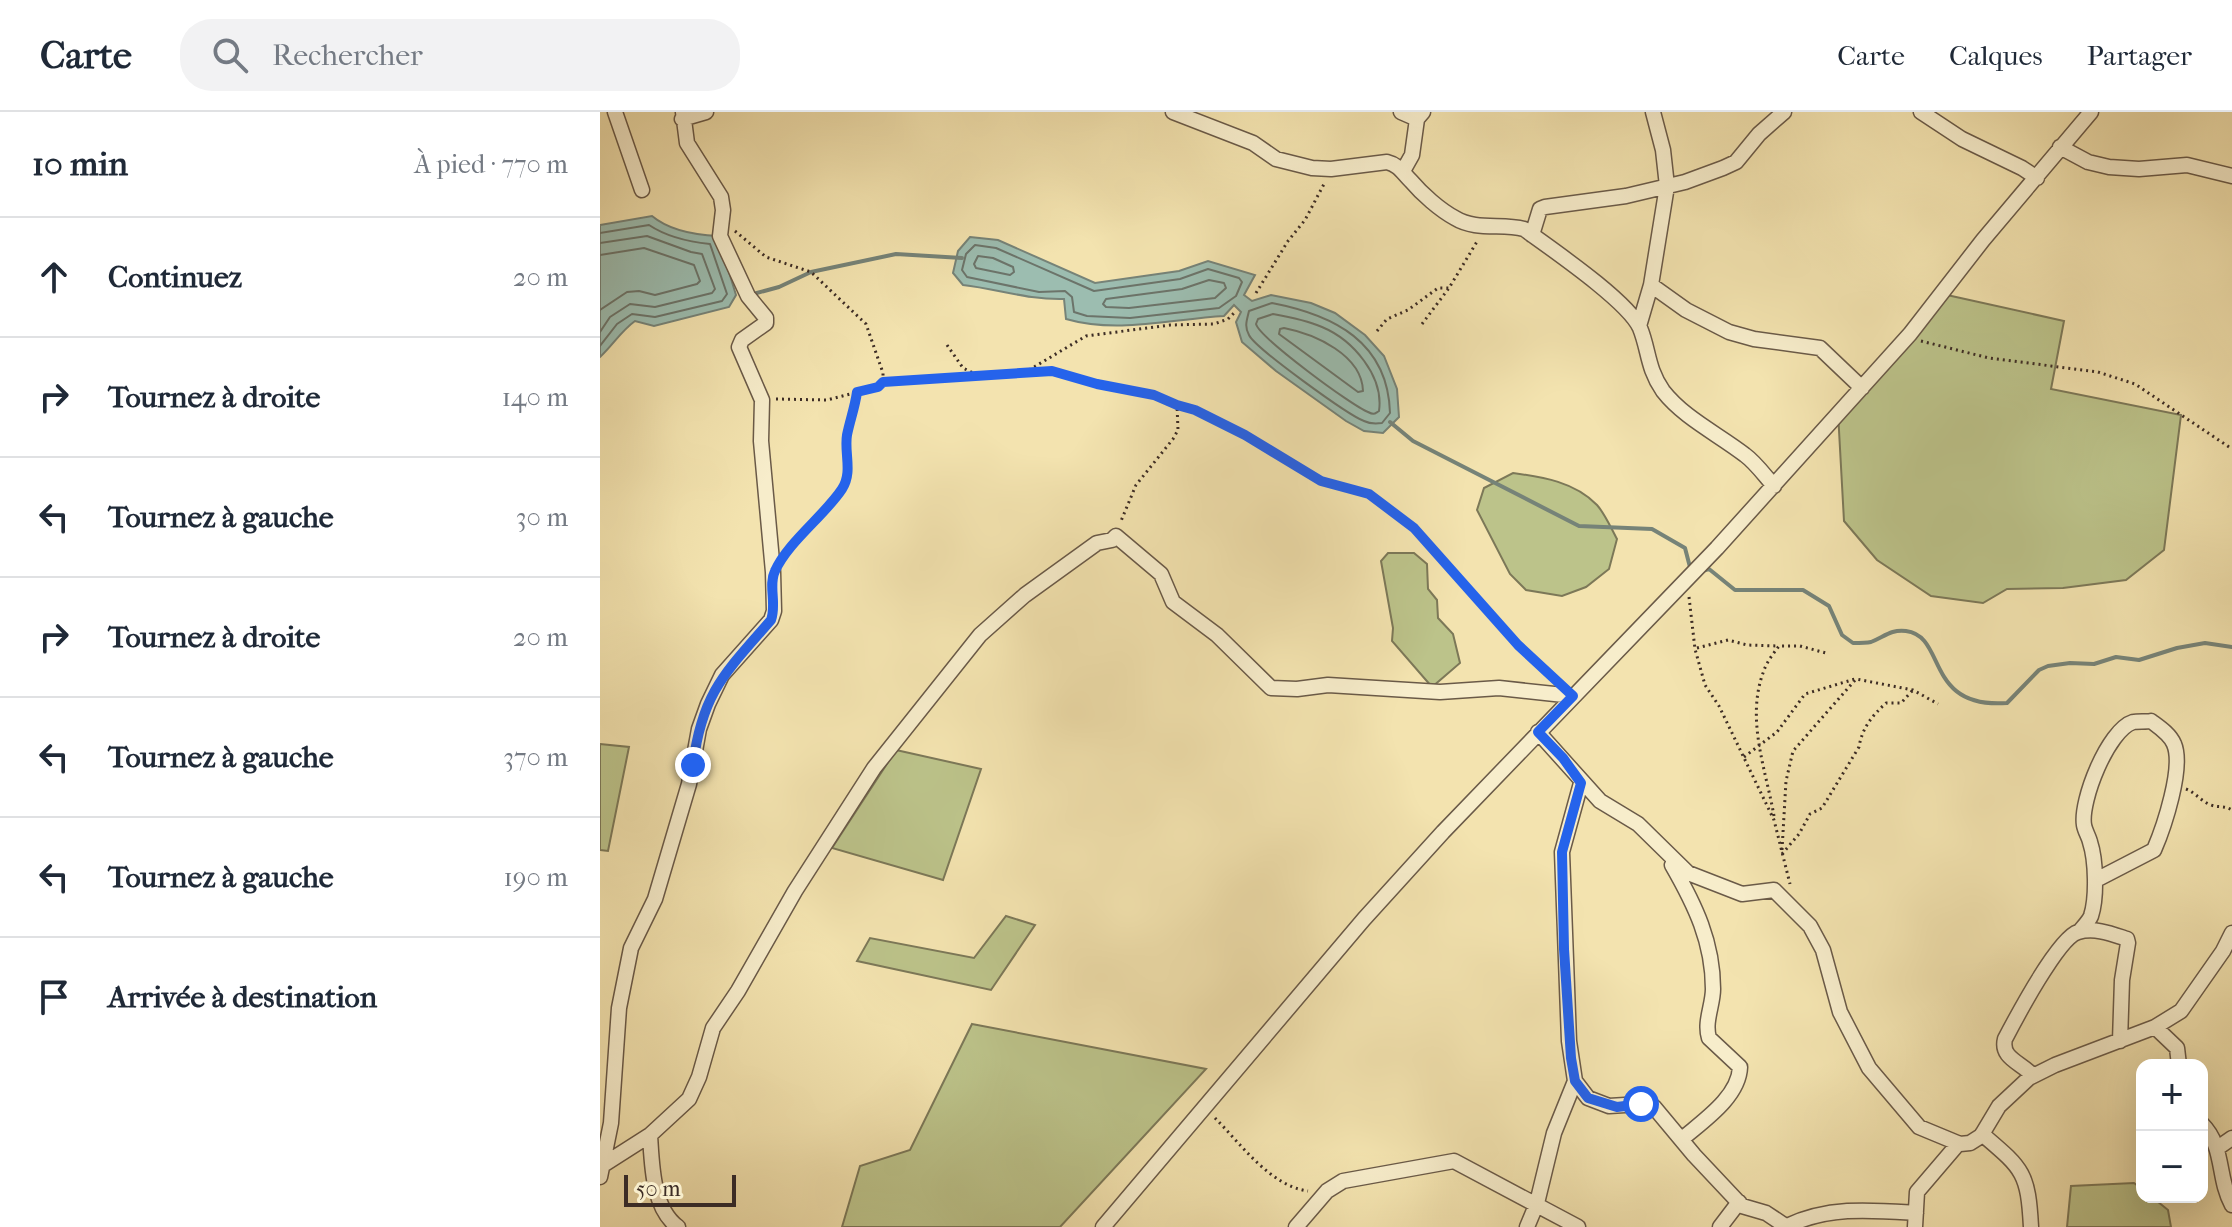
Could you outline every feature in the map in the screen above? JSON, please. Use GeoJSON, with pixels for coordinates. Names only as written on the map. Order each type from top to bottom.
{"type":"FeatureCollection","features":[{"type":"Feature","properties":{"kind":"street"},"geometry":{"type":"LineString","coordinates":[[615,112],[642,190]]}},
{"type":"Feature","properties":{"kind":"street"},"geometry":{"type":"LineString","coordinates":[[602,1171],[611,1123],[619,1008],[631,948],[655,899],[689,784],[702,718],[722,675],[771,620],[774,611],[761,441],[762,400],[739,347],[742,340],[766,323],[766,318],[748,296],[720,236],[721,197],[687,143],[682,116],[706,112]]}},
{"type":"Feature","properties":{"kind":"street"},"geometry":{"type":"LineString","coordinates":[[1173,112],[1253,143],[1276,159],[1312,168],[1331,169],[1387,162],[1403,171],[1411,182],[1457,220],[1486,226],[1513,226],[1532,235],[1620,304],[1639,326],[1647,360],[1664,391],[1688,415],[1749,458],[1774,486]]}},
{"type":"Feature","properties":{"kind":"street"},"geometry":{"type":"LineString","coordinates":[[1214,129],[1216,112]]}},
{"type":"Feature","properties":{"kind":"street"},"geometry":{"type":"LineString","coordinates":[[1401,112],[1420,115],[1412,155],[1403,171]]}},
{"type":"Feature","properties":{"kind":"street"},"geometry":{"type":"LineString","coordinates":[[1639,326],[1651,285],[1667,186],[1663,150],[1653,112]]}},
{"type":"Feature","properties":{"kind":"street"},"geometry":{"type":"LineString","coordinates":[[1532,235],[1540,209],[1545,207],[1626,196],[1667,186],[1736,162],[1766,127],[1784,112]]}},
{"type":"Feature","properties":{"kind":"street"},"geometry":{"type":"LineString","coordinates":[[1921,112],[1962,139],[2037,178]]}},
{"type":"Feature","properties":{"kind":"street"},"geometry":{"type":"LineString","coordinates":[[1103,1227],[1374,908],[1538,732],[1717,548],[1910,334],[1983,240],[2091,112]]}},
{"type":"Feature","properties":{"kind":"street"},"geometry":{"type":"LineString","coordinates":[[2060,147],[2088,162],[2109,167],[2139,169],[2187,165],[2232,176]]}},
{"type":"Feature","properties":{"kind":"street"},"geometry":{"type":"LineString","coordinates":[[1651,285],[1686,310],[1729,332],[1754,339],[1820,348],[1862,388]]}},
{"type":"Feature","properties":{"kind":"street"},"geometry":{"type":"LineString","coordinates":[[602,1171],[650,1135],[689,1099],[699,1077],[713,1028],[738,991],[795,891],[874,768],[980,635],[1025,595],[1097,543],[1116,536],[1161,574],[1173,602],[1217,635],[1271,688],[1328,685],[1440,692],[1499,688],[1573,696]]}},
{"type":"Feature","properties":{"kind":"street"},"geometry":{"type":"LineString","coordinates":[[2080,931],[2091,917],[2096,880],[2084,826],[2084,811],[2105,750],[2119,732],[2132,723],[2151,721],[2175,745],[2167,818],[2154,850],[2096,880]]}},
{"type":"Feature","properties":{"kind":"street"},"geometry":{"type":"LineString","coordinates":[[1538,732],[1600,801],[1638,824],[1688,873],[1742,894],[1774,890],[1798,911],[1823,950],[1840,1012],[1869,1068],[1919,1127],[1958,1144],[1970,1143],[1982,1134],[1999,1106],[2033,1076],[2155,1027],[2181,1011],[2232,934]]}},
{"type":"Feature","properties":{"kind":"street"},"geometry":{"type":"LineString","coordinates":[[1581,783],[1562,852],[1569,1041],[1575,1081],[1588,1098],[1609,1106],[1641,1104],[1654,1107],[1742,1206],[1766,1213],[1787,1226],[1801,1219],[1841,1209],[1916,1220],[1917,1192],[1958,1144]]}},
{"type":"Feature","properties":{"kind":"street"},"geometry":{"type":"LineString","coordinates":[[1666,854],[1706,931],[1713,974],[1712,1009],[1707,1024],[1709,1038],[1740,1067],[1736,1083],[1721,1104],[1682,1139]]}},
{"type":"Feature","properties":{"kind":"street"},"geometry":{"type":"LineString","coordinates":[[2033,1076],[2026,1067],[2006,1054],[2003,1047],[2005,1039],[2050,961],[2072,934],[2094,930],[2127,939],[2120,1041]]}},
{"type":"Feature","properties":{"kind":"street"},"geometry":{"type":"LineString","coordinates":[[2155,1027],[2177,1048],[2178,1059]]}},
{"type":"Feature","properties":{"kind":"street"},"geometry":{"type":"LineString","coordinates":[[1527,1227],[1537,1203],[1554,1133],[1575,1081]]}},
{"type":"Feature","properties":{"kind":"street"},"geometry":{"type":"LineString","coordinates":[[2208,1130],[2219,1147],[2222,1177],[2232,1205]]}},
{"type":"Feature","properties":{"kind":"street"},"geometry":{"type":"LineString","coordinates":[[1982,1134],[2024,1174],[2031,1227]]}},
{"type":"Feature","properties":{"kind":"street"},"geometry":{"type":"LineString","coordinates":[[650,1135],[658,1197],[664,1211],[678,1227]]}},
{"type":"Feature","properties":{"kind":"street"},"geometry":{"type":"LineString","coordinates":[[2219,1147],[2232,1138]]}},
{"type":"Feature","properties":{"kind":"street"},"geometry":{"type":"LineString","coordinates":[[1296,1227],[1327,1191],[1343,1181],[1454,1161],[1578,1227]]}},
{"type":"Feature","properties":{"kind":"street"},"geometry":{"type":"LineString","coordinates":[[1720,1227],[1739,1202]]}},
{"type":"Feature","properties":{"kind":"path"},"geometry":{"type":"LineString","coordinates":[[1256,293],[1318,198],[1331,169]]}},
{"type":"Feature","properties":{"kind":"path"},"geometry":{"type":"LineString","coordinates":[[721,219],[766,257],[811,272],[845,302],[866,324],[883,373],[883,382]]}},
{"type":"Feature","properties":{"kind":"path"},"geometry":{"type":"LineString","coordinates":[[1422,324],[1449,288],[1486,226]]}},
{"type":"Feature","properties":{"kind":"path"},"geometry":{"type":"LineString","coordinates":[[1377,331],[1387,319],[1408,310],[1438,288],[1449,288]]}},
{"type":"Feature","properties":{"kind":"path"},"geometry":{"type":"LineString","coordinates":[[1025,372],[1086,336],[1170,325],[1214,324],[1228,319],[1235,312]]}},
{"type":"Feature","properties":{"kind":"path"},"geometry":{"type":"LineString","coordinates":[[1910,334],[1926,344],[1989,358],[2098,372],[2135,384],[2232,449]]}},
{"type":"Feature","properties":{"kind":"path"},"geometry":{"type":"LineString","coordinates":[[947,345],[963,368],[981,377]]}},
{"type":"Feature","properties":{"kind":"path"},"geometry":{"type":"LineString","coordinates":[[762,400],[827,400],[878,387],[883,382],[1052,371],[1154,395],[1195,410],[1245,435],[1321,481],[1369,494],[1414,528],[1518,645],[1573,696]]}},
{"type":"Feature","properties":{"kind":"path"},"geometry":{"type":"LineString","coordinates":[[773,572],[809,524],[842,489],[849,472],[848,432],[857,392]]}},
{"type":"Feature","properties":{"kind":"path"},"geometry":{"type":"LineString","coordinates":[[1116,536],[1136,485],[1178,430],[1177,405]]}},
{"type":"Feature","properties":{"kind":"path"},"geometry":{"type":"LineString","coordinates":[[1692,574],[1688,595],[1695,649],[1705,685],[1719,706],[1774,820]]}},
{"type":"Feature","properties":{"kind":"path"},"geometry":{"type":"LineString","coordinates":[[1695,649],[1728,640],[1747,645],[1800,646],[1826,653]]}},
{"type":"Feature","properties":{"kind":"path"},"geometry":{"type":"LineString","coordinates":[[1779,646],[1763,671],[1758,691],[1758,746],[1798,911]]}},
{"type":"Feature","properties":{"kind":"path"},"geometry":{"type":"LineString","coordinates":[[1744,757],[1777,732],[1805,694],[1856,679],[1913,690],[1938,704]]}},
{"type":"Feature","properties":{"kind":"path"},"geometry":{"type":"LineString","coordinates":[[1782,854],[1786,781],[1793,751],[1856,679]]}},
{"type":"Feature","properties":{"kind":"path"},"geometry":{"type":"LineString","coordinates":[[1782,854],[1799,834],[1810,814],[1822,808],[1859,747],[1871,716],[1886,703],[1901,703],[1913,690]]}},
{"type":"Feature","properties":{"kind":"path"},"geometry":{"type":"LineString","coordinates":[[2173,779],[2179,787],[2197,794],[2210,805],[2232,810]]}},
{"type":"Feature","properties":{"kind":"path"},"geometry":{"type":"LineString","coordinates":[[1204,1107],[1284,1183],[1306,1191],[1327,1191]]}},
{"type":"Feature","properties":{"kind":"green space"},"geometry":{"type":"Polygon","coordinates":[[[1947,295],[2064,321],[2051,389],[2181,415],[2164,550],[2126,580],[2063,588],[2007,589],[1983,603],[1931,596],[1877,560],[1844,521],[1838,412],[1947,295]]]}},
{"type":"Feature","properties":{"kind":"green space"},"geometry":{"type":"Polygon","coordinates":[[[1513,473],[1569,486],[1597,505],[1617,539],[1609,569],[1586,587],[1562,596],[1526,590],[1510,574],[1477,510],[1484,488],[1513,473]]]}},
{"type":"Feature","properties":{"kind":"green space"},"geometry":{"type":"Polygon","coordinates":[[[1388,553],[1414,553],[1427,564],[1428,589],[1437,600],[1438,618],[1453,634],[1460,663],[1432,687],[1392,641],[1393,628],[1381,561],[1388,553]]]}},
{"type":"Feature","properties":{"kind":"green space"},"geometry":{"type":"Polygon","coordinates":[[[600,744],[629,747],[608,851],[600,850],[600,744]]]}},
{"type":"Feature","properties":{"kind":"green space"},"geometry":{"type":"Polygon","coordinates":[[[896,750],[981,769],[943,880],[832,848],[896,750]]]}},
{"type":"Feature","properties":{"kind":"green space"},"geometry":{"type":"Polygon","coordinates":[[[1006,916],[1035,925],[991,990],[857,961],[870,938],[974,958],[1006,916]]]}},
{"type":"Feature","properties":{"kind":"green space"},"geometry":{"type":"Polygon","coordinates":[[[972,1024],[1206,1069],[1060,1227],[842,1227],[860,1166],[910,1150],[972,1024]]]}},
{"type":"Feature","properties":{"kind":"green space"},"geometry":{"type":"Polygon","coordinates":[[[2134,1183],[2136,1203],[2159,1203],[2168,1210],[2171,1227],[2067,1227],[2071,1186],[2134,1183]]]}},
{"type":"Feature","properties":{"kind":"water"},"geometry":{"type":"Polygon","coordinates":[[[652,216],[683,231],[718,236],[736,295],[729,307],[654,326],[635,321],[600,357],[600,225],[652,216]]]}},
{"type":"Feature","properties":{"kind":"water"},"geometry":{"type":"Polygon","coordinates":[[[970,237],[998,240],[1095,283],[1179,271],[1208,261],[1255,275],[1244,295],[1252,301],[1271,295],[1311,303],[1335,313],[1365,335],[1384,356],[1397,389],[1399,417],[1383,433],[1364,431],[1346,421],[1276,371],[1242,342],[1236,322],[1241,312],[1234,305],[1224,316],[1105,325],[1066,319],[1064,299],[963,285],[953,273],[958,251],[970,237]]]}},
{"type":"Feature","properties":{"kind":"waterway"},"geometry":{"type":"LineString","coordinates":[[753,294],[779,287],[811,272],[896,254],[962,258]]}},
{"type":"Feature","properties":{"kind":"waterway"},"geometry":{"type":"LineString","coordinates":[[1390,422],[1413,441],[1579,526],[1652,529],[1685,548],[1691,571]]}},
{"type":"Feature","properties":{"kind":"waterway"},"geometry":{"type":"LineString","coordinates":[[1702,571],[1709,569],[1735,590],[1803,590],[1829,606],[1842,635],[1853,643],[1871,642],[1896,631],[1919,636],[1949,684],[1962,695],[1981,702],[2007,703],[2039,670],[2048,666],[2094,664],[2116,657],[2139,660],[2205,643],[2232,647]]}},
{"type":"Feature","properties":{"kind":"route"},"geometry":{"type":"LineString","coordinates":[[693,765],[702,718],[722,675],[771,620],[774,611],[773,572],[809,524],[842,489],[849,472],[846,448],[857,392],[878,387],[883,382],[1052,371],[1154,395],[1195,410],[1245,435],[1321,481],[1369,494],[1414,528],[1518,645],[1573,696],[1538,732],[1581,783],[1562,852],[1571,1058],[1575,1081],[1588,1098],[1617,1107],[1641,1104]]}}]}
